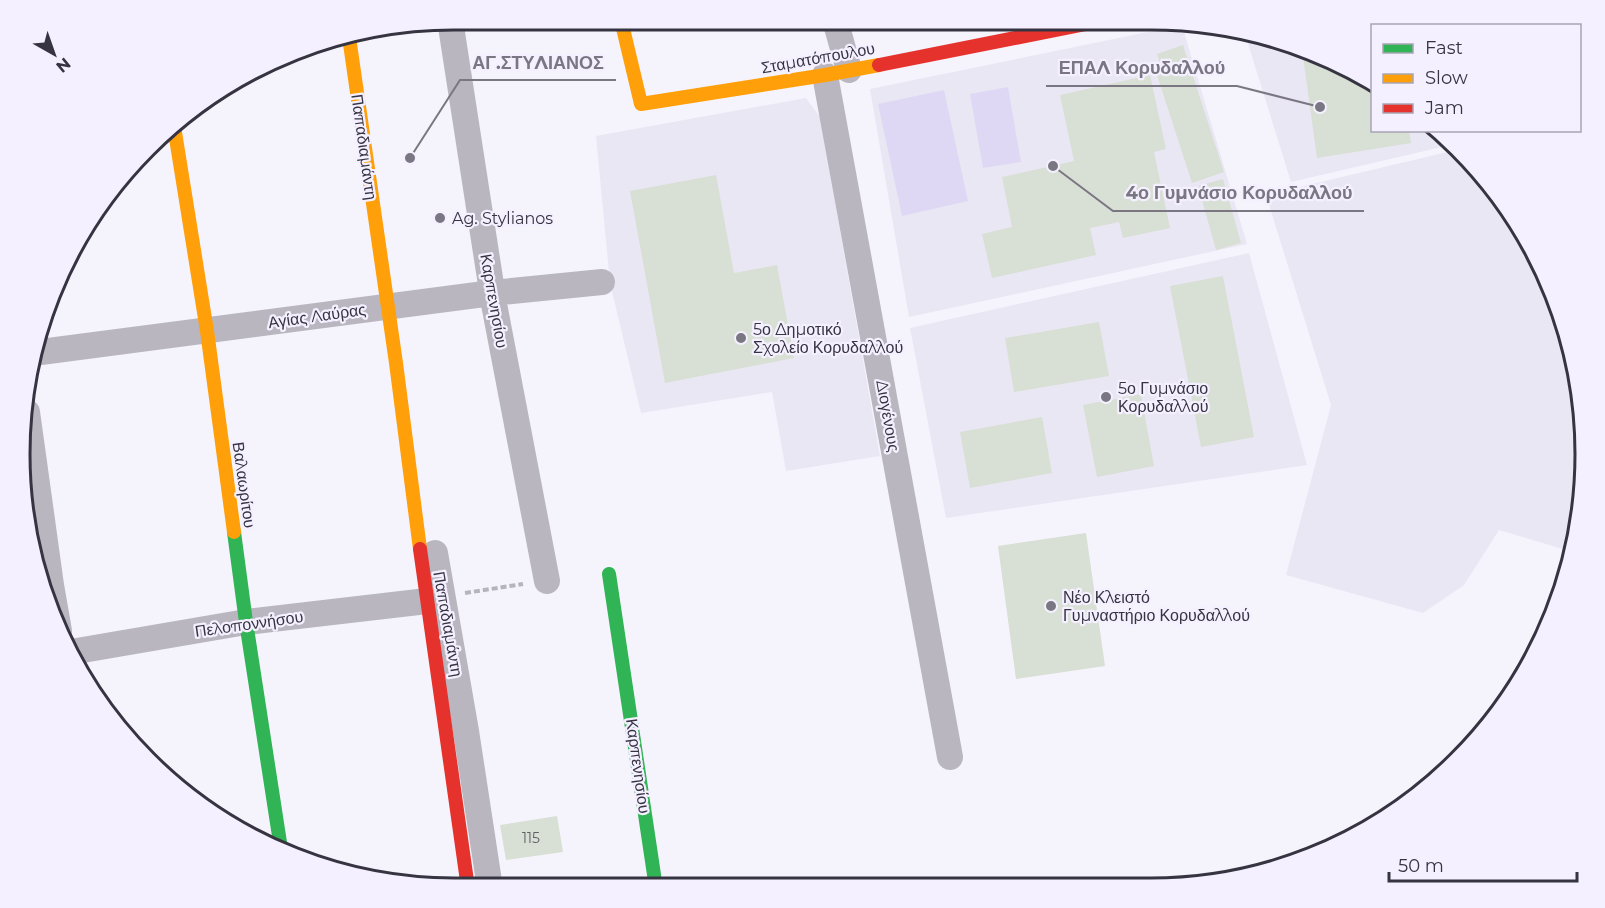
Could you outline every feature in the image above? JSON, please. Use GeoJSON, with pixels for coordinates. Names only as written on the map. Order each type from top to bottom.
{"type":"FeatureCollection","features":[{"type":"Feature","properties":{"kind":"street","name":"Καρπενησίου"},"geometry":{"type":"LineString","coordinates":[[452,30],[492,293],[547,581]]}},
{"type":"Feature","properties":{"kind":"street","name":"Σταματόπουλου"},"geometry":{"type":"LineString","coordinates":[[623,30],[641,104],[837,73],[1018,30]]}},
{"type":"Feature","properties":{"kind":"street","name":"Διογένους"},"geometry":{"type":"LineString","coordinates":[[835,30],[837,73],[950,757]]}},
{"type":"Feature","properties":{"kind":"street","name":"Παπαδιαμάντη"},"geometry":{"type":"LineString","coordinates":[[350,43],[467,878]]}},
{"type":"Feature","properties":{"kind":"street","name":"Βαλαωρίτου"},"geometry":{"type":"LineString","coordinates":[[175,134],[207,331],[246,622],[280,840]]}},
{"type":"Feature","properties":{"kind":"street","name":"Αγίας Λαύρας"},"geometry":{"type":"LineString","coordinates":[[42,353],[492,293],[602,282]]}},
{"type":"Feature","properties":{"kind":"street","name":"Παπαδιαμάντη"},"geometry":{"type":"LineString","coordinates":[[396,363],[444,596],[488,878]]}},
{"type":"Feature","properties":{"kind":"street"},"geometry":{"type":"LineString","coordinates":[[30,441],[45,568]]}},
{"type":"Feature","properties":{"kind":"street","name":"Καρπενησίου"},"geometry":{"type":"LineString","coordinates":[[609,574],[655,878]]}},
{"type":"Feature","properties":{"kind":"street","name":"Πελοποννήσου"},"geometry":{"type":"LineString","coordinates":[[79,651],[246,622],[427,601]]}},
{"type":"Feature","properties":{"kind":"shaded area"},"geometry":{"type":"Polygon","coordinates":[[[1157,30],[1184,32],[1247,244],[909,317],[870,89],[1157,30]]]}},
{"type":"Feature","properties":{"kind":"shaded area"},"geometry":{"type":"Polygon","coordinates":[[[1247,41],[1313,62],[1371,92],[1371,132],[1427,132],[1443,147],[1291,182],[1247,41]]]}},
{"type":"Feature","properties":{"kind":"shaded area"},"geometry":{"type":"Polygon","coordinates":[[[1008,87],[1021,162],[983,168],[970,94],[1008,87]]]}},
{"type":"Feature","properties":{"kind":"shaded area"},"geometry":{"type":"Polygon","coordinates":[[[944,90],[968,201],[902,216],[878,104],[944,90]]]}},
{"type":"Feature","properties":{"kind":"shaded area","name":"5ο Δημοτικό Σχολείο Κορυδαλλού"},"geometry":{"type":"Polygon","coordinates":[[[806,98],[820,117],[880,456],[786,471],[772,392],[641,413],[610,283],[596,136],[806,98]]]}},
{"type":"Feature","properties":{"kind":"shaded area"},"geometry":{"type":"Polygon","coordinates":[[[1449,152],[1470,174],[1504,218],[1531,266],[1543,292],[1561,344],[1571,399],[1575,454],[1571,509],[1564,549],[1499,530],[1464,585],[1423,613],[1286,575],[1331,405],[1266,195],[1449,152]]]}},
{"type":"Feature","properties":{"kind":"shaded area","name":"5ο Γυμνάσιο Κορυδαλλού"},"geometry":{"type":"Polygon","coordinates":[[[1249,253],[1307,465],[946,518],[910,328],[1249,253]]]}},
{"type":"Feature","properties":{"kind":"building"},"geometry":{"type":"Polygon","coordinates":[[[1183,45],[1224,172],[1192,183],[1157,75],[1163,73],[1157,54],[1183,45]]]}},
{"type":"Feature","properties":{"kind":"building"},"geometry":{"type":"Polygon","coordinates":[[[1303,59],[1339,74],[1371,92],[1371,132],[1409,132],[1411,143],[1317,158],[1303,59]]]}},
{"type":"Feature","properties":{"kind":"building"},"geometry":{"type":"Polygon","coordinates":[[[1150,75],[1166,149],[1154,152],[1170,228],[1123,238],[1119,222],[1090,228],[1096,255],[992,278],[982,234],[1012,227],[1002,177],[1074,161],[1060,95],[1150,75]]]}},
{"type":"Feature","properties":{"kind":"building"},"geometry":{"type":"Polygon","coordinates":[[[716,175],[734,273],[777,265],[794,358],[665,383],[630,191],[716,175]]]}},
{"type":"Feature","properties":{"kind":"building"},"geometry":{"type":"Polygon","coordinates":[[[1223,179],[1241,243],[1216,250],[1198,186],[1223,179]]]}},
{"type":"Feature","properties":{"kind":"building"},"geometry":{"type":"Polygon","coordinates":[[[1223,276],[1254,437],[1201,447],[1170,286],[1223,276]]]}},
{"type":"Feature","properties":{"kind":"building"},"geometry":{"type":"Polygon","coordinates":[[[1099,322],[1109,376],[1014,392],[1005,338],[1099,322]]]}},
{"type":"Feature","properties":{"kind":"building"},"geometry":{"type":"Polygon","coordinates":[[[1141,394],[1154,466],[1097,477],[1083,405],[1141,394]]]}},
{"type":"Feature","properties":{"kind":"building"},"geometry":{"type":"Polygon","coordinates":[[[1042,417],[1052,473],[970,488],[960,432],[1042,417]]]}},
{"type":"Feature","properties":{"kind":"building","name":"Νέο Κλειστό Γυμναστήριο Κορυδαλλού"},"geometry":{"type":"Polygon","coordinates":[[[1086,533],[1105,666],[1016,679],[998,546],[1086,533]]]}},
{"type":"Feature","properties":{"kind":"building"},"geometry":{"type":"Polygon","coordinates":[[[557,816],[563,852],[506,860],[500,825],[557,816]]]}},
{"type":"Feature","properties":{"kind":"traffic: fast"},"geometry":{"type":"LineString","coordinates":[[234,532],[280,840]]}},
{"type":"Feature","properties":{"kind":"traffic: fast"},"geometry":{"type":"LineString","coordinates":[[609,574],[655,878]]}},
{"type":"Feature","properties":{"kind":"traffic: slow"},"geometry":{"type":"LineString","coordinates":[[623,30],[641,104],[879,65]]}},
{"type":"Feature","properties":{"kind":"traffic: slow"},"geometry":{"type":"LineString","coordinates":[[350,43],[420,549]]}},
{"type":"Feature","properties":{"kind":"traffic: slow"},"geometry":{"type":"LineString","coordinates":[[175,134],[207,331],[234,532]]}},
{"type":"Feature","properties":{"kind":"traffic: jam"},"geometry":{"type":"LineString","coordinates":[[879,65],[1056,30]]}},
{"type":"Feature","properties":{"kind":"traffic: jam"},"geometry":{"type":"LineString","coordinates":[[420,549],[467,878]]}},
{"type":"Feature","properties":{"kind":"place","name":"ΕΠΑΛ Κορυδαλλού"},"geometry":{"type":"Point","coordinates":[1320,107]}},
{"type":"Feature","properties":{"kind":"place","name":"ΑΓ.ΣΤΥΛΙΑΝΟΣ"},"geometry":{"type":"Point","coordinates":[410,158]}},
{"type":"Feature","properties":{"kind":"place","name":"4ο Γυμνάσιο Κορυδαλλού"},"geometry":{"type":"Point","coordinates":[1053,166]}},
{"type":"Feature","properties":{"kind":"place","name":"Ag. Stylianos"},"geometry":{"type":"Point","coordinates":[440,218]}},
{"type":"Feature","properties":{"kind":"place","name":"5ο Δημοτικό Σχολείο Κορυδαλλού"},"geometry":{"type":"Point","coordinates":[741,338]}},
{"type":"Feature","properties":{"kind":"place","name":"5ο Γυμνάσιο Κορυδαλλού"},"geometry":{"type":"Point","coordinates":[1106,397]}},
{"type":"Feature","properties":{"kind":"place","name":"Νέο Κλειστό Γυμναστήριο Κορυδαλλού"},"geometry":{"type":"Point","coordinates":[1051,606]}}]}
